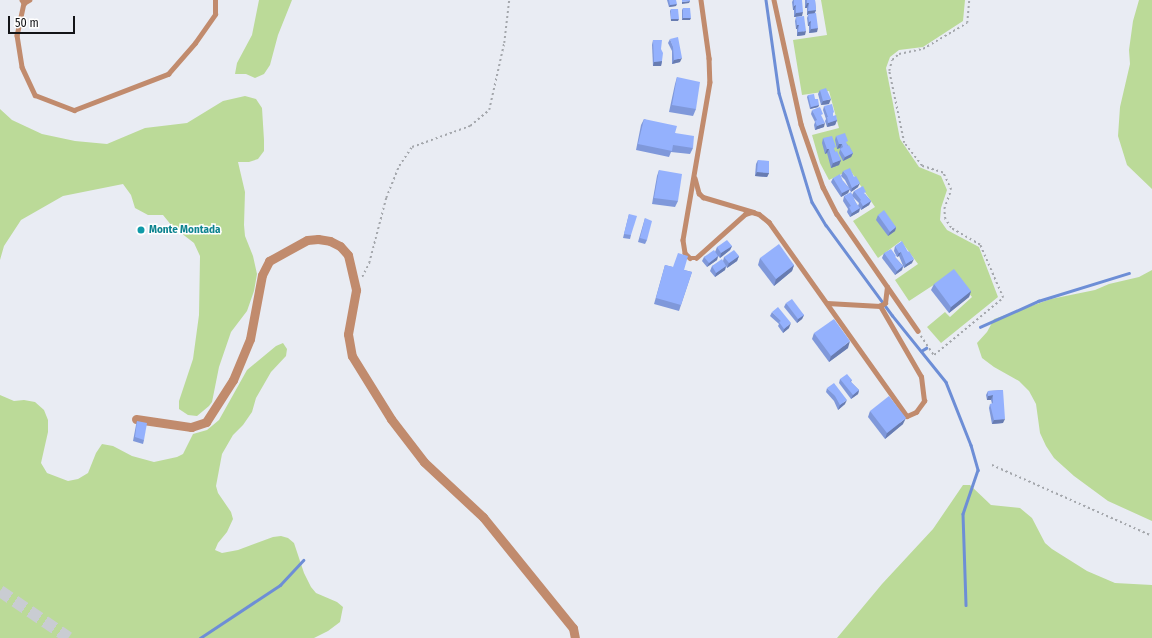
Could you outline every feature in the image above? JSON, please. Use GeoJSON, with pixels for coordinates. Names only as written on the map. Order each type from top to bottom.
{"type":"FeatureCollection","features":[{"type":"Feature","properties":{"kind":"street"},"geometry":{"type":"LineString","coordinates":[[136,419],[191,427],[206,422],[233,380],[250,339],[262,275],[269,261],[296,244],[307,240],[318,239],[330,241],[340,246],[348,255],[356,290],[348,334],[352,356],[392,419],[424,462],[482,517],[573,628],[575,638]]}},
{"type":"Feature","properties":{"kind":"lane"},"geometry":{"type":"LineString","coordinates":[[29,0],[23,1],[17,35],[22,67],[34,95],[74,110],[168,74],[196,43],[215,14],[215,0]]}},
{"type":"Feature","properties":{"kind":"lane"},"geometry":{"type":"LineString","coordinates":[[701,0],[709,58],[710,82],[683,240],[685,253],[690,258],[696,258],[745,214],[752,212],[759,214]]}},
{"type":"Feature","properties":{"kind":"lane"},"geometry":{"type":"LineString","coordinates":[[774,0],[801,124],[823,187],[836,214],[918,331]]}},
{"type":"Feature","properties":{"kind":"lane"},"geometry":{"type":"LineString","coordinates":[[694,174],[697,187],[703,197],[759,214],[769,222],[907,416],[916,412],[924,401],[921,377],[880,306]]}},
{"type":"Feature","properties":{"kind":"lane"},"geometry":{"type":"LineString","coordinates":[[827,303],[880,306],[885,303],[887,287]]}},
{"type":"Feature","properties":{"kind":"path"},"geometry":{"type":"LineString","coordinates":[[356,290],[369,263],[386,198],[399,166],[412,148],[470,126],[488,110],[504,43],[509,0]]}},
{"type":"Feature","properties":{"kind":"path"},"geometry":{"type":"LineString","coordinates":[[918,331],[934,355],[1003,298],[980,245],[951,228],[945,219],[944,210],[951,190],[943,174],[922,166],[904,143],[889,71],[892,60],[899,54],[923,50],[967,23],[969,0]]}},
{"type":"Feature","properties":{"kind":"path"},"geometry":{"type":"LineString","coordinates":[[992,465],[1152,536]]}},
{"type":"Feature","properties":{"kind":"green space"},"geometry":{"type":"Polygon","coordinates":[[[259,0],[292,0],[278,35],[270,65],[264,74],[255,78],[246,74],[235,74],[237,63],[252,35],[259,0]]]}},
{"type":"Feature","properties":{"kind":"green space"},"geometry":{"type":"Polygon","coordinates":[[[821,0],[965,0],[963,21],[923,47],[899,50],[890,57],[886,68],[900,139],[919,167],[941,176],[947,190],[941,208],[940,220],[947,230],[979,247],[998,297],[941,343],[927,327],[945,312],[950,317],[972,297],[952,273],[909,301],[895,280],[918,264],[901,241],[878,258],[853,221],[875,207],[850,170],[829,180],[820,163],[812,135],[839,128],[829,91],[802,95],[793,40],[827,35],[821,0]]]}},
{"type":"Feature","properties":{"kind":"green space"},"geometry":{"type":"Polygon","coordinates":[[[1139,0],[1152,0],[1152,189],[1127,165],[1118,136],[1120,107],[1130,64],[1129,50],[1133,21],[1139,0]]]}},
{"type":"Feature","properties":{"kind":"green space"},"geometry":{"type":"Polygon","coordinates":[[[245,96],[256,99],[262,108],[264,140],[264,151],[258,159],[249,162],[238,162],[245,192],[245,236],[253,256],[257,274],[254,291],[247,311],[231,332],[219,367],[212,402],[197,416],[188,415],[179,409],[179,401],[193,359],[199,315],[200,256],[194,243],[172,226],[163,215],[148,215],[135,208],[131,195],[123,184],[63,196],[21,220],[4,246],[0,260],[0,109],[12,120],[42,134],[75,141],[107,144],[145,128],[187,123],[223,101],[245,96]]]}},
{"type":"Feature","properties":{"kind":"green space"},"geometry":{"type":"Polygon","coordinates":[[[1152,270],[1152,521],[1108,501],[1074,476],[1054,458],[1040,433],[1036,404],[1029,391],[1019,381],[994,367],[982,358],[977,343],[987,332],[994,319],[1051,299],[1095,290],[1109,284],[1139,277],[1152,270]]]}},
{"type":"Feature","properties":{"kind":"green space"},"geometry":{"type":"Polygon","coordinates":[[[283,343],[287,349],[286,356],[271,372],[256,398],[252,412],[243,425],[233,435],[222,454],[216,486],[218,493],[231,512],[233,519],[227,532],[218,543],[215,550],[222,553],[238,550],[273,537],[281,536],[288,538],[294,543],[304,573],[311,587],[316,593],[337,602],[343,607],[340,622],[328,631],[314,638],[0,638],[0,395],[14,401],[24,400],[35,402],[44,410],[48,420],[48,432],[41,463],[47,473],[68,481],[78,479],[88,473],[96,453],[102,444],[113,446],[132,456],[154,462],[177,457],[183,454],[193,434],[207,430],[219,420],[247,370],[276,346],[283,343]]]}},
{"type":"Feature","properties":{"kind":"green space"},"geometry":{"type":"Polygon","coordinates":[[[963,485],[970,485],[991,505],[1020,508],[1032,518],[1045,543],[1087,571],[1115,583],[1152,585],[1152,638],[837,638],[882,584],[933,529],[963,485]]]}},
{"type":"Feature","properties":{"kind":"building"},"geometry":{"type":"Polygon","coordinates":[[[669,0],[676,0],[677,4],[670,5],[669,0]]]}},
{"type":"Feature","properties":{"kind":"building"},"geometry":{"type":"Polygon","coordinates":[[[682,0],[690,0],[690,1],[682,2],[682,0]]]}},
{"type":"Feature","properties":{"kind":"building"},"geometry":{"type":"Polygon","coordinates":[[[794,0],[802,0],[803,12],[796,13],[796,5],[794,6],[794,0]]]}},
{"type":"Feature","properties":{"kind":"building"},"geometry":{"type":"Polygon","coordinates":[[[807,0],[815,0],[816,10],[808,11],[809,3],[807,3],[807,0]]]}},
{"type":"Feature","properties":{"kind":"building"},"geometry":{"type":"Polygon","coordinates":[[[683,8],[690,8],[691,18],[683,18],[683,8]]]}},
{"type":"Feature","properties":{"kind":"building"},"geometry":{"type":"Polygon","coordinates":[[[671,9],[678,9],[679,19],[671,19],[671,9]]]}},
{"type":"Feature","properties":{"kind":"building"},"geometry":{"type":"Polygon","coordinates":[[[816,13],[818,28],[811,29],[811,21],[809,22],[808,14],[816,13]]]}},
{"type":"Feature","properties":{"kind":"building"},"geometry":{"type":"Polygon","coordinates":[[[804,16],[806,31],[798,32],[799,25],[797,25],[796,17],[804,16]]]}},
{"type":"Feature","properties":{"kind":"building"},"geometry":{"type":"Polygon","coordinates":[[[678,37],[682,58],[674,60],[673,47],[670,39],[678,37]]]}},
{"type":"Feature","properties":{"kind":"building"},"geometry":{"type":"Polygon","coordinates":[[[653,40],[662,40],[662,61],[654,62],[653,40]]]}},
{"type":"Feature","properties":{"kind":"building"},"geometry":{"type":"Polygon","coordinates":[[[677,77],[700,82],[696,109],[672,105],[677,77]]]}},
{"type":"Feature","properties":{"kind":"building"},"geometry":{"type":"Polygon","coordinates":[[[826,88],[831,99],[823,101],[820,90],[826,88]]]}},
{"type":"Feature","properties":{"kind":"building"},"geometry":{"type":"Polygon","coordinates":[[[814,94],[815,99],[818,99],[819,105],[811,107],[808,95],[814,94]]]}},
{"type":"Feature","properties":{"kind":"building"},"geometry":{"type":"Polygon","coordinates":[[[832,104],[834,112],[833,116],[836,115],[837,120],[828,123],[828,117],[824,106],[832,104]]]}},
{"type":"Feature","properties":{"kind":"building"},"geometry":{"type":"Polygon","coordinates":[[[820,107],[823,114],[821,115],[825,123],[817,126],[815,121],[817,120],[812,110],[820,107]]]}},
{"type":"Feature","properties":{"kind":"building"},"geometry":{"type":"Polygon","coordinates":[[[644,119],[677,126],[675,133],[694,136],[693,148],[673,145],[672,151],[638,144],[644,119]]]}},
{"type":"Feature","properties":{"kind":"building"},"geometry":{"type":"Polygon","coordinates":[[[845,133],[848,141],[846,142],[853,153],[845,157],[840,149],[843,147],[842,144],[839,144],[836,136],[845,133]]]}},
{"type":"Feature","properties":{"kind":"building"},"geometry":{"type":"Polygon","coordinates":[[[832,136],[836,147],[834,148],[835,152],[837,151],[841,160],[833,163],[829,149],[827,149],[823,138],[832,136]]]}},
{"type":"Feature","properties":{"kind":"building"},"geometry":{"type":"Polygon","coordinates":[[[758,160],[769,161],[769,173],[757,172],[758,160]]]}},
{"type":"Feature","properties":{"kind":"building"},"geometry":{"type":"Polygon","coordinates":[[[850,168],[854,177],[856,176],[860,183],[852,188],[843,171],[850,168]]]}},
{"type":"Feature","properties":{"kind":"building"},"geometry":{"type":"Polygon","coordinates":[[[659,170],[682,174],[678,201],[654,198],[659,170]]]}},
{"type":"Feature","properties":{"kind":"building"},"geometry":{"type":"Polygon","coordinates":[[[840,174],[843,181],[850,189],[842,193],[833,178],[840,174]]]}},
{"type":"Feature","properties":{"kind":"building"},"geometry":{"type":"Polygon","coordinates":[[[863,186],[866,192],[864,193],[871,201],[863,206],[860,201],[861,200],[854,191],[863,186]]]}},
{"type":"Feature","properties":{"kind":"building"},"geometry":{"type":"Polygon","coordinates":[[[851,192],[860,208],[852,213],[849,207],[851,206],[844,196],[851,192]]]}},
{"type":"Feature","properties":{"kind":"building"},"geometry":{"type":"Polygon","coordinates":[[[884,210],[896,227],[890,232],[878,215],[884,210]]]}},
{"type":"Feature","properties":{"kind":"building"},"geometry":{"type":"Polygon","coordinates":[[[629,214],[637,216],[631,235],[624,234],[629,214]]]}},
{"type":"Feature","properties":{"kind":"building"},"geometry":{"type":"Polygon","coordinates":[[[645,218],[652,221],[647,240],[640,238],[645,218]]]}},
{"type":"Feature","properties":{"kind":"building"},"geometry":{"type":"Polygon","coordinates":[[[727,240],[732,246],[721,253],[717,247],[727,240]]]}},
{"type":"Feature","properties":{"kind":"building"},"geometry":{"type":"Polygon","coordinates":[[[902,241],[914,259],[906,264],[901,252],[899,253],[895,246],[902,241]]]}},
{"type":"Feature","properties":{"kind":"building"},"geometry":{"type":"Polygon","coordinates":[[[779,244],[794,265],[776,279],[760,258],[779,244]]]}},
{"type":"Feature","properties":{"kind":"building"},"geometry":{"type":"Polygon","coordinates":[[[891,249],[896,256],[895,257],[903,266],[897,271],[884,253],[891,249]]]}},
{"type":"Feature","properties":{"kind":"building"},"geometry":{"type":"Polygon","coordinates":[[[714,250],[718,256],[709,263],[704,257],[714,250]]]}},
{"type":"Feature","properties":{"kind":"building"},"geometry":{"type":"Polygon","coordinates":[[[734,250],[739,256],[729,263],[724,257],[734,250]]]}},
{"type":"Feature","properties":{"kind":"building"},"geometry":{"type":"Polygon","coordinates":[[[678,253],[688,256],[684,270],[692,272],[681,305],[656,298],[665,265],[673,267],[678,253]]]}},
{"type":"Feature","properties":{"kind":"building"},"geometry":{"type":"Polygon","coordinates":[[[722,259],[726,266],[716,273],[712,266],[722,259]]]}},
{"type":"Feature","properties":{"kind":"building"},"geometry":{"type":"Polygon","coordinates":[[[954,269],[971,291],[951,307],[934,284],[954,269]]]}},
{"type":"Feature","properties":{"kind":"building"},"geometry":{"type":"Polygon","coordinates":[[[792,299],[804,315],[798,319],[786,303],[792,299]]]}},
{"type":"Feature","properties":{"kind":"building"},"geometry":{"type":"Polygon","coordinates":[[[778,307],[791,323],[784,329],[779,322],[781,321],[772,312],[778,307]]]}},
{"type":"Feature","properties":{"kind":"building"},"geometry":{"type":"Polygon","coordinates":[[[834,319],[850,341],[831,356],[814,333],[834,319]]]}},
{"type":"Feature","properties":{"kind":"building"},"geometry":{"type":"Polygon","coordinates":[[[847,374],[852,380],[850,381],[859,390],[853,395],[840,379],[847,374]]]}},
{"type":"Feature","properties":{"kind":"building"},"geometry":{"type":"Polygon","coordinates":[[[834,383],[847,400],[840,405],[835,396],[827,388],[834,383]]]}},
{"type":"Feature","properties":{"kind":"building"},"geometry":{"type":"Polygon","coordinates":[[[1003,390],[1005,419],[994,420],[990,404],[993,403],[993,395],[988,396],[988,391],[1003,390]]]}},
{"type":"Feature","properties":{"kind":"building"},"geometry":{"type":"Polygon","coordinates":[[[889,396],[906,418],[887,433],[870,411],[889,396]]]}},
{"type":"Feature","properties":{"kind":"building"},"geometry":{"type":"Polygon","coordinates":[[[137,421],[147,423],[144,440],[135,437],[137,421]]]}},
{"type":"Feature","properties":{"kind":"waterway"},"geometry":{"type":"LineString","coordinates":[[766,0],[779,93],[812,202],[826,225],[892,315],[946,382],[971,445],[978,470],[963,514],[966,605]]}},
{"type":"Feature","properties":{"kind":"waterway"},"geometry":{"type":"LineString","coordinates":[[980,327],[1038,301],[1129,273]]}},
{"type":"Feature","properties":{"kind":"waterway"},"geometry":{"type":"LineString","coordinates":[[921,351],[926,348]]}},
{"type":"Feature","properties":{"kind":"waterway"},"geometry":{"type":"LineString","coordinates":[[200,638],[280,585],[303,560]]}},
{"type":"Feature","properties":{"kind":"tunnel"},"geometry":{"type":"LineString","coordinates":[[0,591],[69,638]]}},
{"type":"Feature","properties":{"kind":"place","name":"Monte Montada"},"geometry":{"type":"Point","coordinates":[141,230]}}]}
